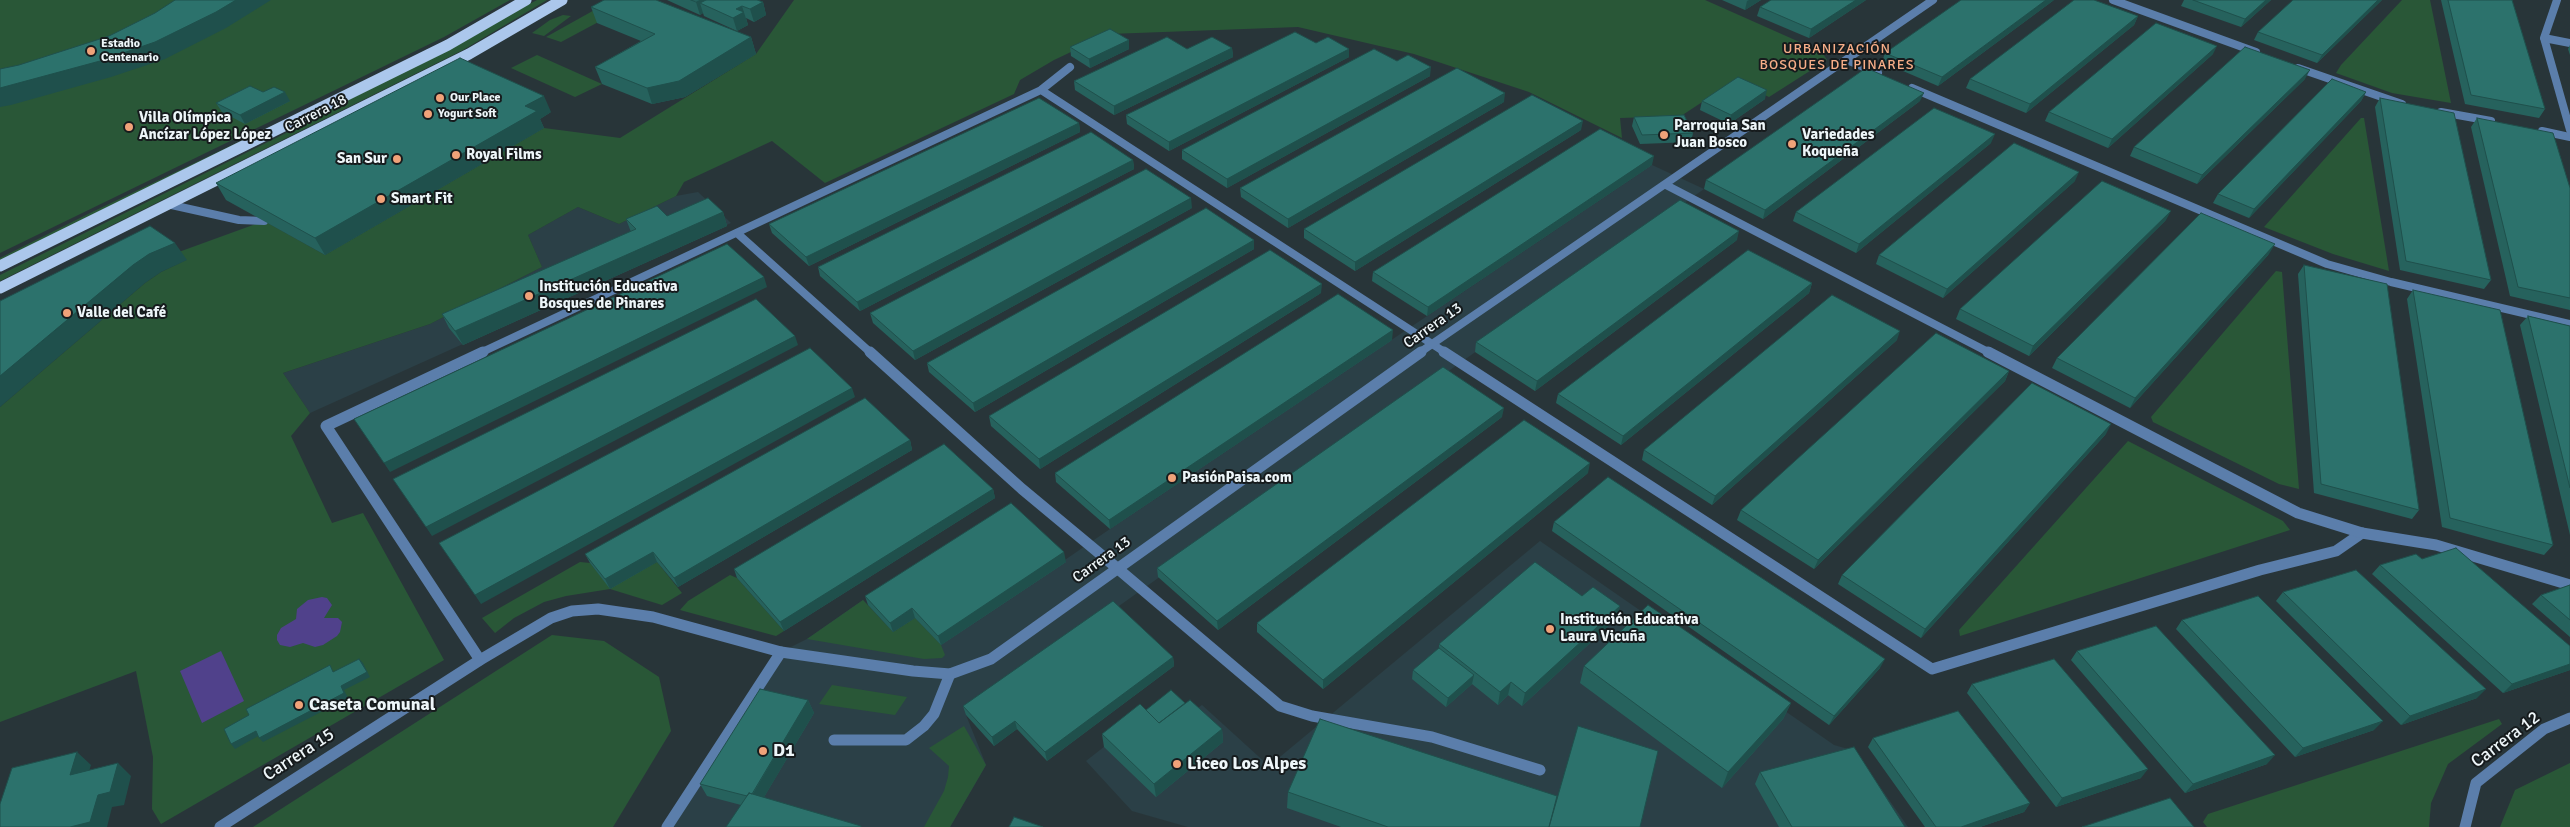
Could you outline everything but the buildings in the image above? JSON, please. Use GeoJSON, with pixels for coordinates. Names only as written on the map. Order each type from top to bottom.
{"type":"FeatureCollection","features":[{"type":"Feature","properties":{"kind":"main road","name":"Carrera 18"},"geometry":{"type":"LineString","coordinates":[[0,266],[448,45],[526,0]]}},
{"type":"Feature","properties":{"kind":"main road","name":"Carrera 18"},"geometry":{"type":"LineString","coordinates":[[0,288],[166,204],[399,93],[562,0]]}},
{"type":"Feature","properties":{"kind":"street","name":"Carrera 13"},"geometry":{"type":"LineString","coordinates":[[950,674],[991,659],[1431,345],[1933,0]]}},
{"type":"Feature","properties":{"kind":"street"},"geometry":{"type":"LineString","coordinates":[[2113,0],[2264,55]]}},
{"type":"Feature","properties":{"kind":"street"},"geometry":{"type":"LineString","coordinates":[[2557,0],[2544,38],[2570,130]]}},
{"type":"Feature","properties":{"kind":"street"},"geometry":{"type":"LineString","coordinates":[[2544,38],[2570,43]]}},
{"type":"Feature","properties":{"kind":"street"},"geometry":{"type":"LineString","coordinates":[[1846,60],[1888,78]]}},
{"type":"Feature","properties":{"kind":"street"},"geometry":{"type":"LineString","coordinates":[[2290,65],[2413,107]]}},
{"type":"Feature","properties":{"kind":"street"},"geometry":{"type":"LineString","coordinates":[[480,660],[326,426],[1041,90],[1070,67]]}},
{"type":"Feature","properties":{"kind":"street"},"geometry":{"type":"LineString","coordinates":[[1905,85],[2327,264],[2570,324]]}},
{"type":"Feature","properties":{"kind":"street"},"geometry":{"type":"LineString","coordinates":[[1041,90],[1932,669],[2260,570],[2336,551],[2362,533]]}},
{"type":"Feature","properties":{"kind":"street"},"geometry":{"type":"LineString","coordinates":[[2432,110],[2496,122]]}},
{"type":"Feature","properties":{"kind":"street"},"geometry":{"type":"LineString","coordinates":[[2533,129],[2570,137]]}},
{"type":"Feature","properties":{"kind":"street"},"geometry":{"type":"LineString","coordinates":[[267,155],[297,152]]}},
{"type":"Feature","properties":{"kind":"street"},"geometry":{"type":"LineString","coordinates":[[209,183],[232,185]]}},
{"type":"Feature","properties":{"kind":"street"},"geometry":{"type":"LineString","coordinates":[[1666,185],[2298,513],[2362,533],[2436,545],[2570,585]]}},
{"type":"Feature","properties":{"kind":"street"},"geometry":{"type":"LineString","coordinates":[[166,204],[239,220],[264,221]]}},
{"type":"Feature","properties":{"kind":"street"},"geometry":{"type":"LineString","coordinates":[[737,233],[1022,489],[1280,706],[1312,716],[1432,737],[1540,770]]}},
{"type":"Feature","properties":{"kind":"street","name":"Carrera 15"},"geometry":{"type":"LineString","coordinates":[[220,827],[480,660],[551,618],[572,611],[598,609],[644,615],[780,652],[913,671],[950,674]]}},
{"type":"Feature","properties":{"kind":"street"},"geometry":{"type":"LineString","coordinates":[[667,827],[780,652]]}},
{"type":"Feature","properties":{"kind":"street"},"geometry":{"type":"LineString","coordinates":[[834,740],[906,740],[924,726],[934,714],[950,674]]}},
{"type":"Feature","properties":{"kind":"street","name":"Carrera 12"},"geometry":{"type":"LineString","coordinates":[[2465,827],[2476,784],[2544,729],[2570,718]]}},
{"type":"Feature","properties":{"kind":"shaded area"},"geometry":{"type":"Polygon","coordinates":[[[1652,165],[1704,189],[966,715],[986,765],[950,827],[667,827],[781,652],[807,639],[863,600],[893,632],[915,618],[941,645],[1110,529],[1652,165]]]}},
{"type":"Feature","properties":{"kind":"shaded area","name":"Institución Educativa Bosques de Pinares"},"geometry":{"type":"Polygon","coordinates":[[[698,192],[731,223],[310,413],[283,373],[430,324],[542,267],[528,235],[578,207],[619,224],[676,196],[698,192]]]}},
{"type":"Feature","properties":{"kind":"shaded area","name":"Institución Educativa Laura Vicuña"},"geometry":{"type":"Polygon","coordinates":[[[1540,541],[1834,745],[1855,751],[1908,827],[1188,827],[1132,811],[1086,761],[1142,717],[1191,713],[1202,705],[1269,766],[1540,541]]]}},
{"type":"Feature","properties":{"kind":"shaded area"},"geometry":{"type":"Polygon","coordinates":[[[322,597],[327,598],[332,605],[324,618],[338,618],[342,622],[337,636],[323,645],[315,647],[303,643],[290,647],[280,645],[277,635],[281,628],[296,619],[297,609],[308,600],[322,597]]]}},
{"type":"Feature","properties":{"kind":"shaded area"},"geometry":{"type":"Polygon","coordinates":[[[221,651],[244,701],[202,723],[180,671],[221,651]]]}},
{"type":"Feature","properties":{"kind":"green space","name":"Villa Olímpica Ancízar López López"},"geometry":{"type":"Polygon","coordinates":[[[0,0],[510,0],[444,37],[0,253],[0,0]]]}},
{"type":"Feature","properties":{"kind":"green space"},"geometry":{"type":"Polygon","coordinates":[[[537,0],[547,0],[463,50],[0,281],[0,275],[290,131],[537,0]]]}},
{"type":"Feature","properties":{"kind":"green space"},"geometry":{"type":"Polygon","coordinates":[[[794,0],[1705,0],[1822,52],[1827,60],[1769,97],[1734,81],[1681,116],[1620,118],[1622,138],[1529,92],[1414,54],[1298,27],[1109,34],[1054,60],[1020,80],[1014,94],[825,183],[772,141],[684,182],[676,196],[619,224],[578,207],[528,235],[542,267],[430,324],[283,373],[310,413],[291,436],[332,523],[363,513],[444,660],[161,824],[152,809],[153,757],[136,671],[0,722],[0,407],[145,283],[161,272],[186,260],[176,253],[264,221],[325,255],[544,128],[620,138],[756,54],[794,0]]]}},
{"type":"Feature","properties":{"kind":"green space"},"geometry":{"type":"Polygon","coordinates":[[[2402,0],[2430,0],[2451,103],[2392,93],[2336,73],[2341,65],[2402,0]]]}},
{"type":"Feature","properties":{"kind":"green space"},"geometry":{"type":"Polygon","coordinates":[[[607,3],[632,4],[561,42],[546,37],[607,3]]]}},
{"type":"Feature","properties":{"kind":"green space"},"geometry":{"type":"Polygon","coordinates":[[[563,15],[571,16],[544,36],[532,33],[550,20],[563,15]]]}},
{"type":"Feature","properties":{"kind":"green space"},"geometry":{"type":"Polygon","coordinates":[[[537,55],[602,84],[575,97],[511,68],[537,55]]]}},
{"type":"Feature","properties":{"kind":"green space"},"geometry":{"type":"Polygon","coordinates":[[[301,112],[0,260],[0,258],[88,214],[301,112]]]}},
{"type":"Feature","properties":{"kind":"green space"},"geometry":{"type":"Polygon","coordinates":[[[2361,118],[2364,118],[2389,271],[2333,254],[2264,227],[2361,118]]]}},
{"type":"Feature","properties":{"kind":"green space"},"geometry":{"type":"Polygon","coordinates":[[[2276,271],[2282,272],[2299,489],[2279,484],[2153,422],[2151,417],[2276,271]]]}},
{"type":"Feature","properties":{"kind":"green space"},"geometry":{"type":"Polygon","coordinates":[[[2128,441],[2283,521],[2290,530],[1960,636],[1959,630],[2128,441]]]}},
{"type":"Feature","properties":{"kind":"green space"},"geometry":{"type":"Polygon","coordinates":[[[580,562],[590,563],[610,588],[657,562],[682,593],[662,605],[610,589],[566,596],[544,602],[514,618],[495,633],[482,618],[580,562]]]}},
{"type":"Feature","properties":{"kind":"green space"},"geometry":{"type":"Polygon","coordinates":[[[730,575],[737,578],[784,631],[776,636],[680,610],[688,601],[730,575]]]}},
{"type":"Feature","properties":{"kind":"green space"},"geometry":{"type":"Polygon","coordinates":[[[863,600],[893,632],[915,618],[941,645],[945,655],[942,658],[924,659],[807,639],[863,600]]]}},
{"type":"Feature","properties":{"kind":"green space"},"geometry":{"type":"Polygon","coordinates":[[[552,635],[604,641],[659,677],[671,731],[613,827],[253,827],[552,635]]]}},
{"type":"Feature","properties":{"kind":"green space"},"geometry":{"type":"Polygon","coordinates":[[[832,685],[907,697],[895,715],[819,704],[832,685]]]}},
{"type":"Feature","properties":{"kind":"green space"},"geometry":{"type":"Polygon","coordinates":[[[2499,719],[2502,724],[2448,764],[2431,803],[2429,827],[2207,827],[2203,822],[2208,814],[2499,719]]]}},
{"type":"Feature","properties":{"kind":"green space"},"geometry":{"type":"Polygon","coordinates":[[[964,726],[986,765],[950,827],[924,827],[944,791],[949,766],[929,748],[964,726]]]}},
{"type":"Feature","properties":{"kind":"green space"},"geometry":{"type":"Polygon","coordinates":[[[2570,763],[2570,827],[2500,827],[2515,790],[2570,763]]]}},
{"type":"Feature","properties":{"kind":"place","name":"Estadio Centenario"},"geometry":{"type":"Point","coordinates":[91,51]}},
{"type":"Feature","properties":{"kind":"place","name":"Our Place"},"geometry":{"type":"Point","coordinates":[440,98]}},
{"type":"Feature","properties":{"kind":"place","name":"Yogurt Soft"},"geometry":{"type":"Point","coordinates":[428,114]}},
{"type":"Feature","properties":{"kind":"place","name":"Villa Olímpica Ancízar López López"},"geometry":{"type":"Point","coordinates":[129,127]}},
{"type":"Feature","properties":{"kind":"place","name":"Parroquia San Juan Bosco"},"geometry":{"type":"Point","coordinates":[1664,135]}},
{"type":"Feature","properties":{"kind":"place","name":"Variedades Koqueña"},"geometry":{"type":"Point","coordinates":[1792,144]}},
{"type":"Feature","properties":{"kind":"place","name":"Royal Films"},"geometry":{"type":"Point","coordinates":[456,155]}},
{"type":"Feature","properties":{"kind":"place","name":"San Sur"},"geometry":{"type":"Point","coordinates":[397,159]}},
{"type":"Feature","properties":{"kind":"place","name":"Smart Fit"},"geometry":{"type":"Point","coordinates":[381,199]}},
{"type":"Feature","properties":{"kind":"place","name":"Institución Educativa Bosques de Pinares"},"geometry":{"type":"Point","coordinates":[529,296]}},
{"type":"Feature","properties":{"kind":"place","name":"Valle del Café"},"geometry":{"type":"Point","coordinates":[67,313]}},
{"type":"Feature","properties":{"kind":"place","name":"PasiónPaisa.com"},"geometry":{"type":"Point","coordinates":[1172,478]}},
{"type":"Feature","properties":{"kind":"place","name":"Institución Educativa Laura Vicuña"},"geometry":{"type":"Point","coordinates":[1550,629]}},
{"type":"Feature","properties":{"kind":"place","name":"Caseta Comunal"},"geometry":{"type":"Point","coordinates":[299,705]}},
{"type":"Feature","properties":{"kind":"place","name":"D1"},"geometry":{"type":"Point","coordinates":[763,751]}},
{"type":"Feature","properties":{"kind":"place","name":"Liceo Los Alpes"},"geometry":{"type":"Point","coordinates":[1177,764]}},
{"type":"Feature","properties":{"kind":"district","name":"URBANIZACIÓN BOSQUES DE PINARES"},"geometry":{"type":"Point","coordinates":[1837,58]}}]}
